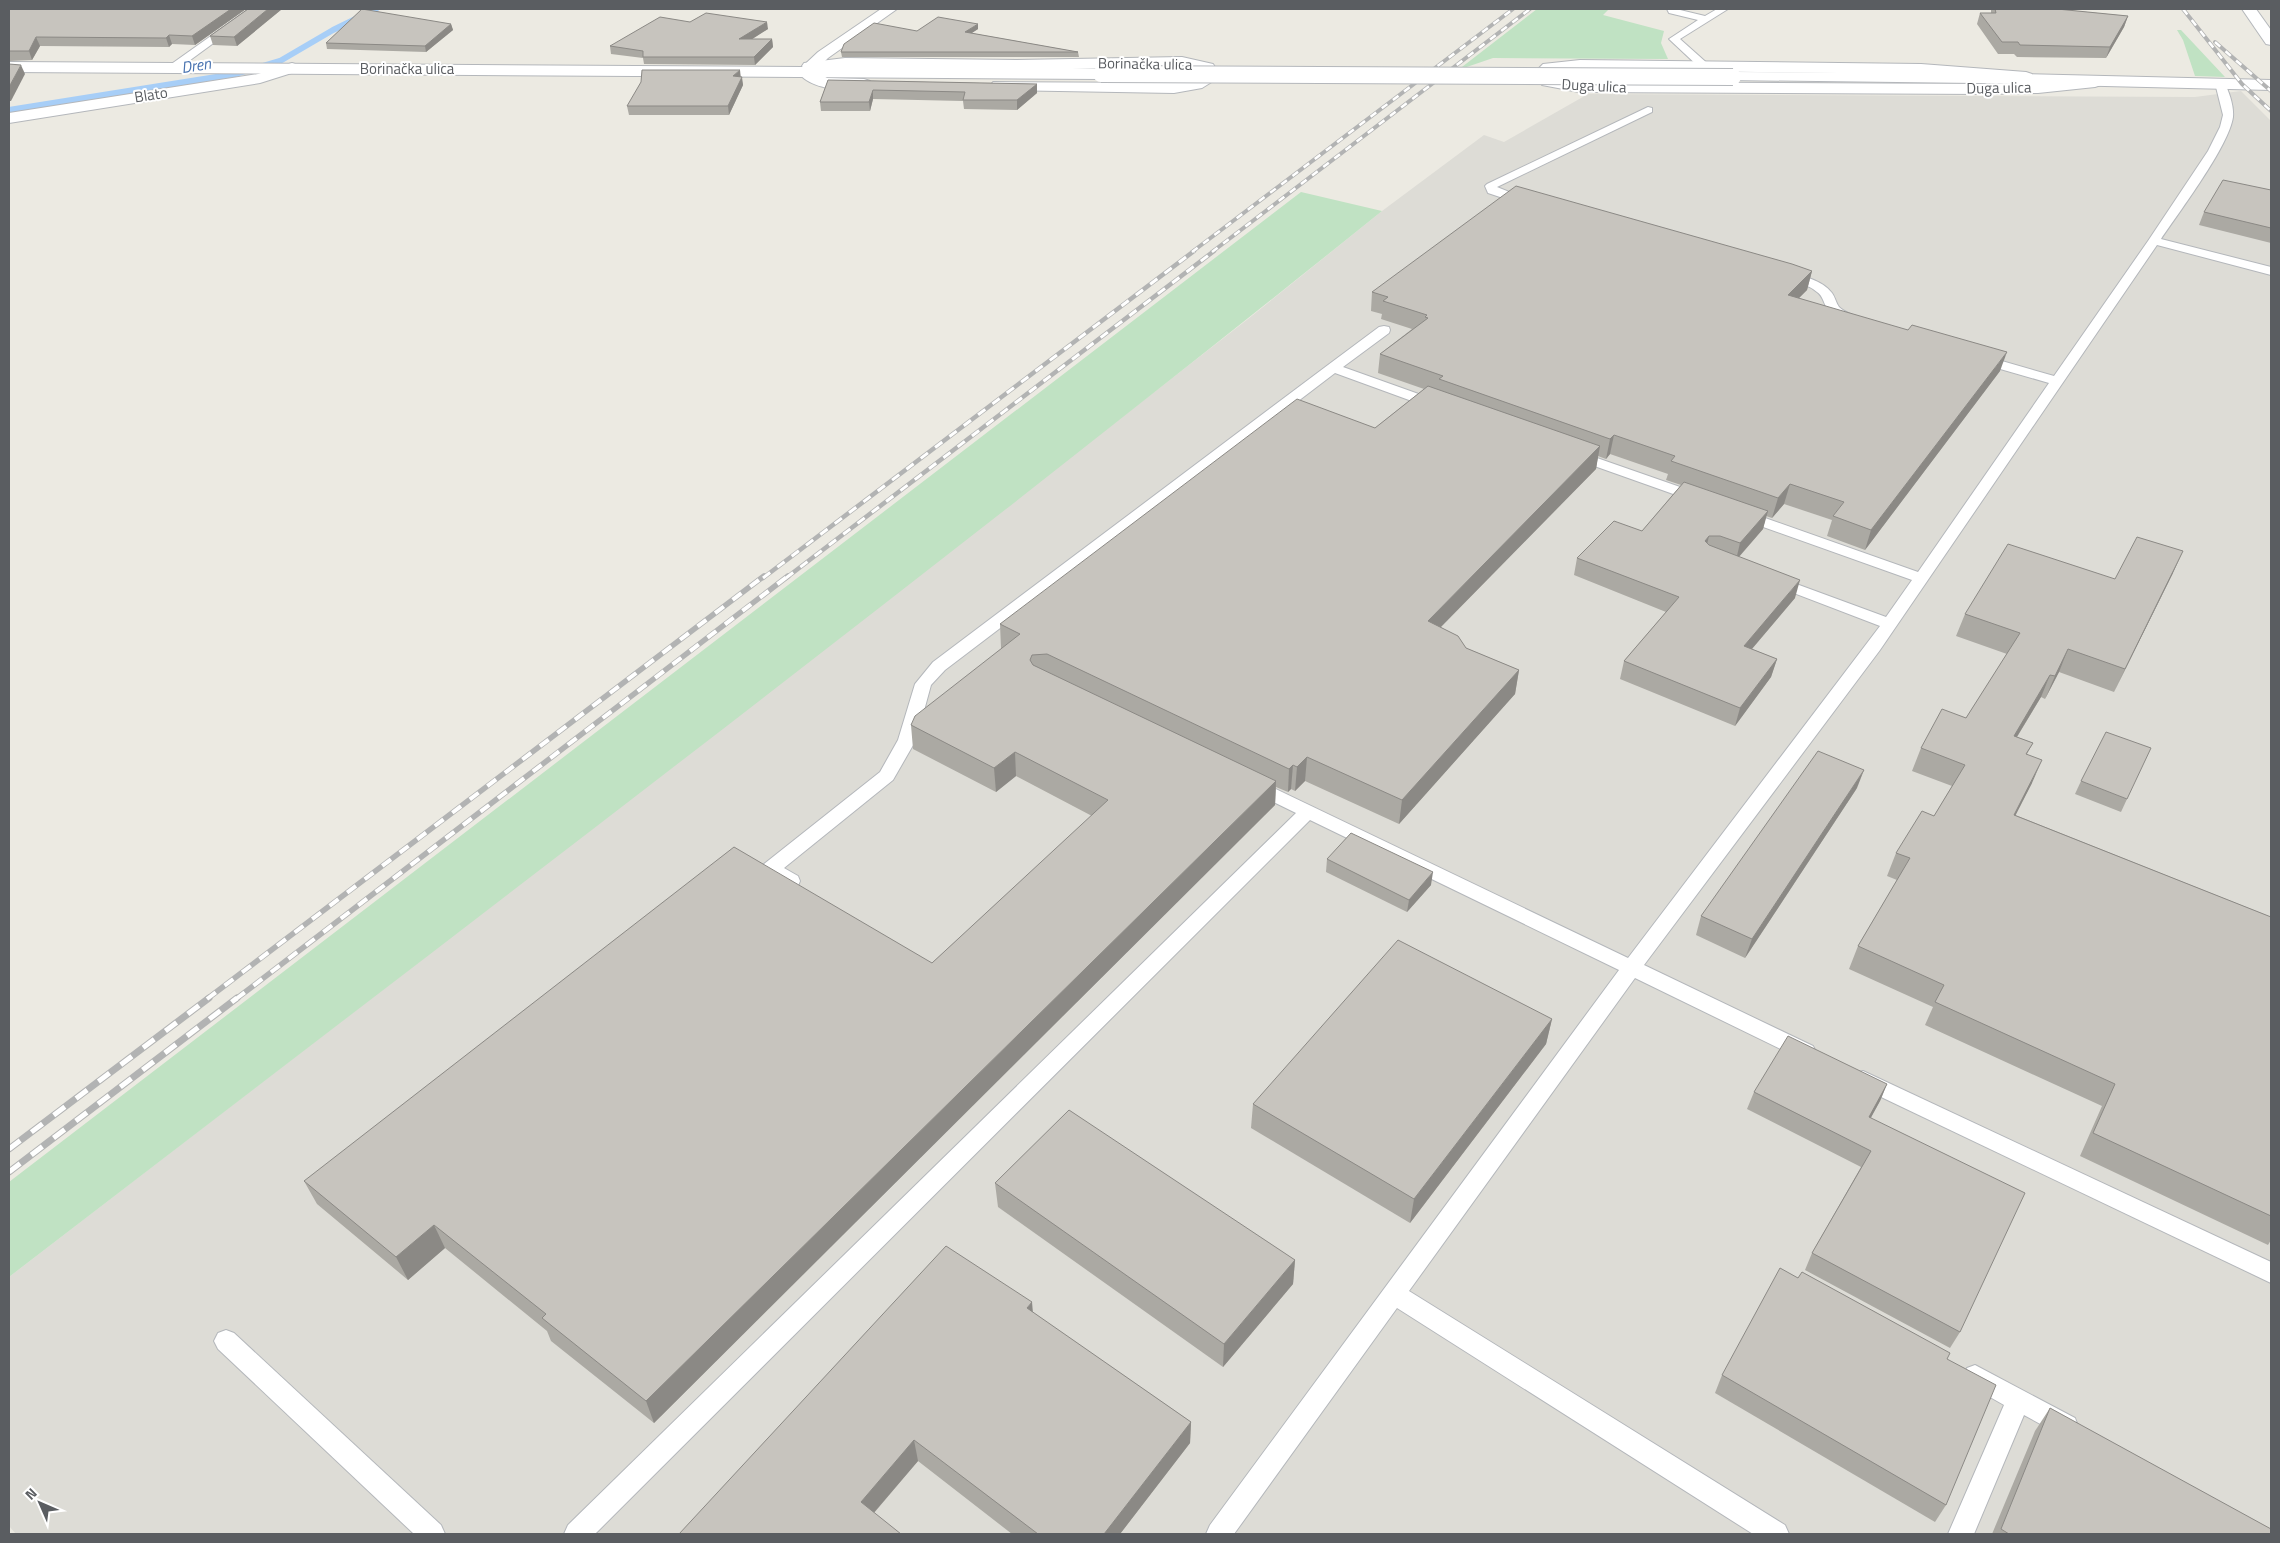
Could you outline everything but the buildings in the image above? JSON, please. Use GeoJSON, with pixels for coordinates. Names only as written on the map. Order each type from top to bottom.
{"type":"FeatureCollection","features":[{"type":"Feature","properties":{"kind":"street"},"geometry":{"type":"LineString","coordinates":[[808,69],[823,54],[890,9]]}},
{"type":"Feature","properties":{"kind":"street"},"geometry":{"type":"LineString","coordinates":[[2250,9],[2271,41]]}},
{"type":"Feature","properties":{"kind":"street","name":"Borinačka ulica"},"geometry":{"type":"LineString","coordinates":[[1182,62],[1207,67],[1211,73],[1210,78],[1196,85],[1174,88],[841,84],[810,76],[808,69],[845,63],[1017,64],[1182,62]]}},
{"type":"Feature","properties":{"kind":"street","name":"Duga ulica"},"geometry":{"type":"LineString","coordinates":[[2095,82],[2038,88],[1986,89],[1579,87],[1548,82],[1542,73],[1550,67],[1560,65],[1921,69],[2095,82],[2271,84]]}},
{"type":"Feature","properties":{"kind":"street","name":"Borinačka ulica"},"geometry":{"type":"LineString","coordinates":[[9,67],[808,69],[1101,74],[1733,77]]}},
{"type":"Feature","properties":{"kind":"street","name":"Blato"},"geometry":{"type":"LineString","coordinates":[[9,118],[260,78],[285,68]]}},
{"type":"Feature","properties":{"kind":"street","name":"Duga ulica"},"geometry":{"type":"LineString","coordinates":[[1733,77],[2073,81]]}},
{"type":"Feature","properties":{"kind":"lane"},"geometry":{"type":"LineString","coordinates":[[174,67],[255,9]]}},
{"type":"Feature","properties":{"kind":"lane"},"geometry":{"type":"LineString","coordinates":[[1672,9],[1705,19]]}},
{"type":"Feature","properties":{"kind":"lane"},"geometry":{"type":"LineString","coordinates":[[1704,66],[1674,39],[1723,9]]}},
{"type":"Feature","properties":{"kind":"lane"},"geometry":{"type":"LineString","coordinates":[[1220,1534],[1631,968],[1889,624],[2154,241],[2213,151],[2225,127],[2228,115],[2220,83]]}},
{"type":"Feature","properties":{"kind":"lane"},"geometry":{"type":"LineString","coordinates":[[1540,206],[1502,196],[1492,191],[1491,186],[1648,110]]}},
{"type":"Feature","properties":{"kind":"lane"},"geometry":{"type":"LineString","coordinates":[[2154,241],[2271,271]]}},
{"type":"Feature","properties":{"kind":"lane"},"geometry":{"type":"LineString","coordinates":[[1780,274],[1819,286],[1830,297],[1832,307],[1843,316],[1864,324]]}},
{"type":"Feature","properties":{"kind":"lane"},"geometry":{"type":"LineString","coordinates":[[804,889],[771,869],[887,776],[907,740],[922,684],[939,666],[1384,330]]}},
{"type":"Feature","properties":{"kind":"lane"},"geometry":{"type":"LineString","coordinates":[[1974,357],[2057,381]]}},
{"type":"Feature","properties":{"kind":"lane"},"geometry":{"type":"LineString","coordinates":[[1333,368],[1445,408]]}},
{"type":"Feature","properties":{"kind":"lane"},"geometry":{"type":"LineString","coordinates":[[1557,448],[1921,578]]}},
{"type":"Feature","properties":{"kind":"lane"},"geometry":{"type":"LineString","coordinates":[[1764,578],[1889,624]]}},
{"type":"Feature","properties":{"kind":"lane"},"geometry":{"type":"LineString","coordinates":[[1236,777],[1820,1058]]}},
{"type":"Feature","properties":{"kind":"lane"},"geometry":{"type":"LineString","coordinates":[[577,1534],[1308,812]]}},
{"type":"Feature","properties":{"kind":"lane"},"geometry":{"type":"LineString","coordinates":[[1847,1071],[2271,1273]]}},
{"type":"Feature","properties":{"kind":"lane"},"geometry":{"type":"LineString","coordinates":[[1394,1294],[1773,1534]]}},
{"type":"Feature","properties":{"kind":"lane"},"geometry":{"type":"LineString","coordinates":[[226,1341],[432,1534]]}},
{"type":"Feature","properties":{"kind":"lane"},"geometry":{"type":"LineString","coordinates":[[1958,1367],[2087,1438]]}},
{"type":"Feature","properties":{"kind":"lane"},"geometry":{"type":"LineString","coordinates":[[1961,1534],[2018,1400]]}},
{"type":"Feature","properties":{"kind":"shaded area"},"geometry":{"type":"Polygon","coordinates":[[[2241,91],[2271,121],[2271,1534],[16,1534],[9,1526],[9,1277],[710,738],[1248,319],[1382,211],[1484,135],[1504,142],[1588,94],[2195,97],[2241,91]]]}},
{"type":"Feature","properties":{"kind":"green space"},"geometry":{"type":"Polygon","coordinates":[[[1537,9],[1609,9],[1603,15],[1664,31],[1661,43],[1668,59],[1493,58],[1458,70],[1537,9]]]}},
{"type":"Feature","properties":{"kind":"green space"},"geometry":{"type":"Polygon","coordinates":[[[2177,30],[2181,30],[2225,77],[2195,76],[2183,40],[2177,30]]]}},
{"type":"Feature","properties":{"kind":"green space"},"geometry":{"type":"Polygon","coordinates":[[[1301,192],[1382,211],[870,615],[9,1277],[9,1182],[1301,192]]]}},
{"type":"Feature","properties":{"kind":"waterway","name":"Dren"},"geometry":{"type":"LineString","coordinates":[[9,110],[235,74],[280,61],[333,30],[376,9]]}},
{"type":"Feature","properties":{"kind":"railway"},"geometry":{"type":"LineString","coordinates":[[1192,252],[1513,9]]}},
{"type":"Feature","properties":{"kind":"railway"},"geometry":{"type":"LineString","coordinates":[[1212,252],[1530,9]]}},
{"type":"Feature","properties":{"kind":"railway"},"geometry":{"type":"LineString","coordinates":[[2183,9],[2242,84],[2271,111]]}},
{"type":"Feature","properties":{"kind":"railway"},"geometry":{"type":"LineString","coordinates":[[2215,42],[2271,91]]}},
{"type":"Feature","properties":{"kind":"railway"},"geometry":{"type":"LineString","coordinates":[[763,578],[1194,251]]}},
{"type":"Feature","properties":{"kind":"railway"},"geometry":{"type":"LineString","coordinates":[[786,578],[1214,251]]}},
{"type":"Feature","properties":{"kind":"railway"},"geometry":{"type":"LineString","coordinates":[[207,999],[764,576]]}},
{"type":"Feature","properties":{"kind":"railway"},"geometry":{"type":"LineString","coordinates":[[236,999],[788,576]]}},
{"type":"Feature","properties":{"kind":"railway"},"geometry":{"type":"LineString","coordinates":[[9,1149],[209,998]]}},
{"type":"Feature","properties":{"kind":"railway"},"geometry":{"type":"LineString","coordinates":[[9,1172],[237,998]]}}]}
